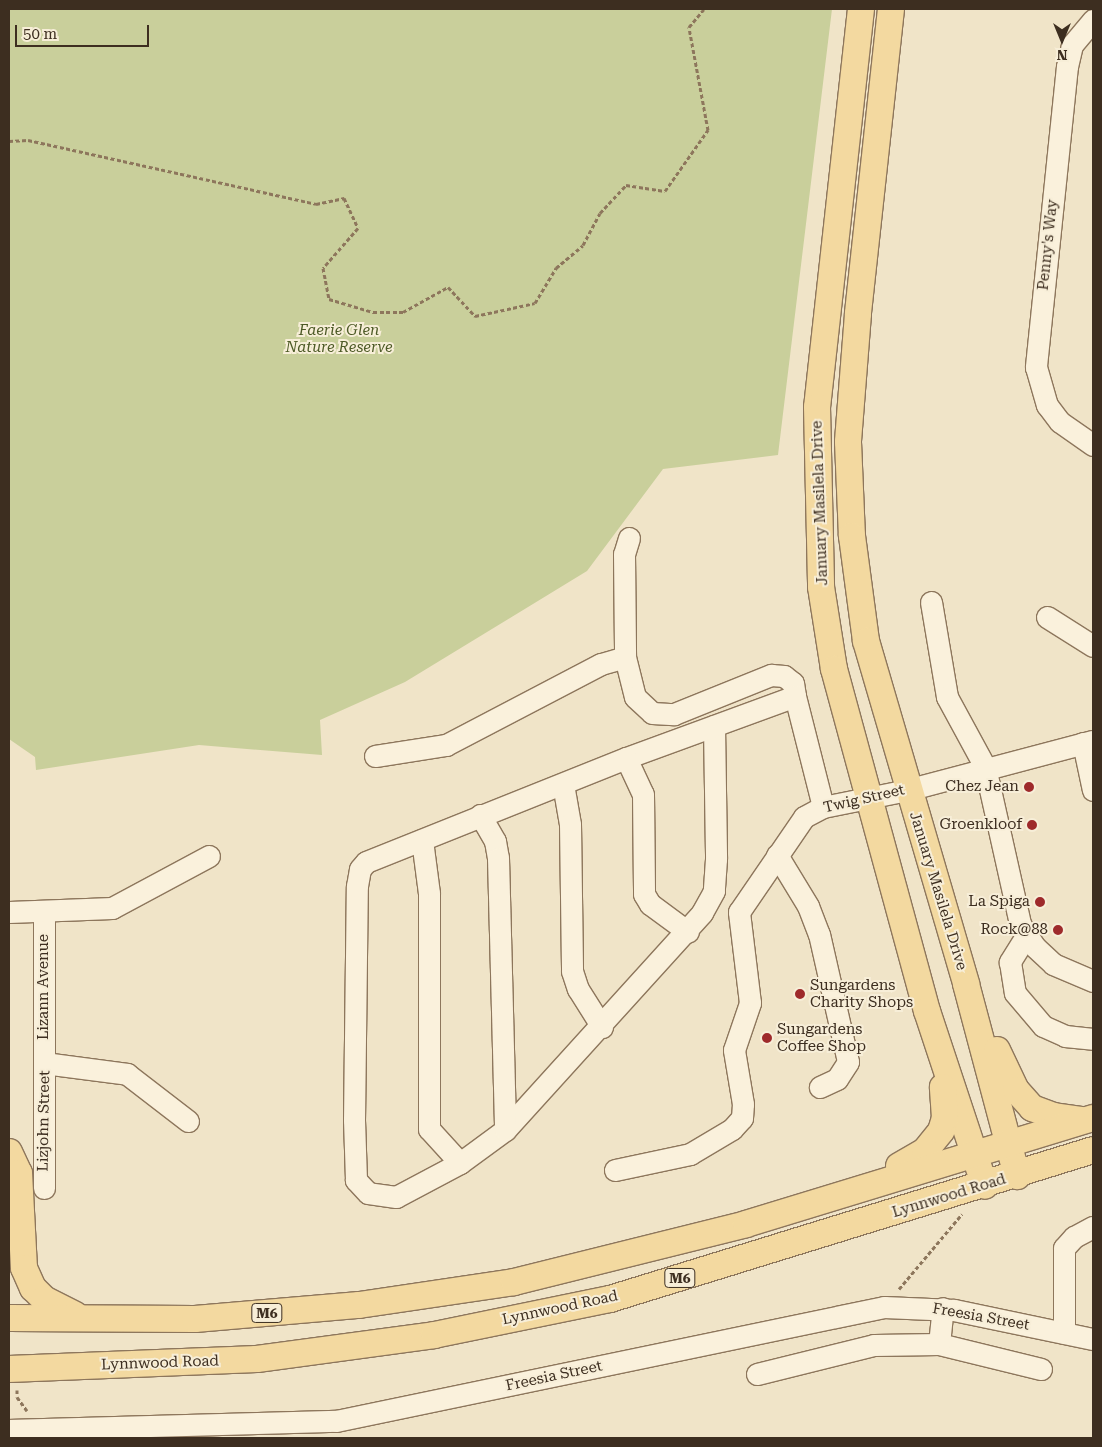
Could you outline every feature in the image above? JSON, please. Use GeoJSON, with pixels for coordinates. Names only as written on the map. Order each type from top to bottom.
{"type":"FeatureCollection","features":[{"type":"Feature","properties":{"kind":"main road","name":"January Masilela Drive"},"geometry":{"type":"LineString","coordinates":[[861,9],[817,407],[816,461],[822,588],[834,669],[942,1061],[985,1186]]}},
{"type":"Feature","properties":{"kind":"main road","name":"January Masilela Drive"},"geometry":{"type":"LineString","coordinates":[[891,9],[858,314],[847,469],[866,641],[907,790],[966,984],[1010,1143],[1017,1176]]}},
{"type":"Feature","properties":{"kind":"main road"},"geometry":{"type":"LineString","coordinates":[[966,984],[1016,1090],[1032,1108],[1054,1116],[1090,1119]]}},
{"type":"Feature","properties":{"kind":"main road"},"geometry":{"type":"LineString","coordinates":[[825,1199],[900,1165],[935,1141],[945,1118],[942,1061]]}},
{"type":"Feature","properties":{"kind":"main road","name":"M6"},"geometry":{"type":"LineString","coordinates":[[9,1318],[79,1316],[195,1319],[436,1296],[631,1256],[825,1199],[974,1152],[1090,1119]]}},
{"type":"Feature","properties":{"kind":"main road","name":"Lynnwood Road"},"geometry":{"type":"LineString","coordinates":[[9,1370],[258,1359],[434,1334],[610,1299],[985,1186],[1093,1150]]}},
{"type":"Feature","properties":{"kind":"main road"},"geometry":{"type":"LineString","coordinates":[[9,1152],[15,1159],[18,1173],[24,1268],[44,1299],[79,1316]]}},
{"type":"Feature","properties":{"kind":"main road"},"geometry":{"type":"LineString","coordinates":[[9,1350],[19,1355],[52,1355],[368,1342]]}},
{"type":"Feature","properties":{"kind":"street","name":"Penny's Way"},"geometry":{"type":"LineString","coordinates":[[1089,23],[1072,45],[1067,66],[1036,367],[1046,405],[1060,422],[1093,445]]}},
{"type":"Feature","properties":{"kind":"street"},"geometry":{"type":"LineString","coordinates":[[629,538],[624,554],[625,656],[635,697],[652,713],[688,710],[738,685],[771,675],[784,676],[793,683],[823,807]]}},
{"type":"Feature","properties":{"kind":"street"},"geometry":{"type":"LineString","coordinates":[[930,602],[947,697],[985,767],[1016,912],[1026,936],[1054,964],[1093,980]]}},
{"type":"Feature","properties":{"kind":"street"},"geometry":{"type":"LineString","coordinates":[[1047,617],[1093,646]]}},
{"type":"Feature","properties":{"kind":"street"},"geometry":{"type":"LineString","coordinates":[[375,756],[446,745],[601,664],[625,656]]}},
{"type":"Feature","properties":{"kind":"street"},"geometry":{"type":"LineString","coordinates":[[714,726],[714,892],[688,932],[505,1130],[460,1163],[396,1197],[368,1194],[356,1180],[354,1120],[360,869],[366,862],[626,758],[795,696]]}},
{"type":"Feature","properties":{"kind":"street","name":"Twig Street"},"geometry":{"type":"LineString","coordinates":[[615,1170],[690,1154],[732,1128],[742,1118],[734,1050],[750,1003],[738,918],[741,906],[804,816],[823,807],[907,790],[985,767],[1088,742]]}},
{"type":"Feature","properties":{"kind":"street"},"geometry":{"type":"LineString","coordinates":[[1088,742],[1093,790]]}},
{"type":"Feature","properties":{"kind":"street"},"geometry":{"type":"LineString","coordinates":[[626,758],[644,794],[644,894],[650,904],[688,932]]}},
{"type":"Feature","properties":{"kind":"street"},"geometry":{"type":"LineString","coordinates":[[563,784],[570,824],[572,971],[578,989],[602,1027]]}},
{"type":"Feature","properties":{"kind":"street"},"geometry":{"type":"LineString","coordinates":[[480,815],[495,841],[498,858],[505,1130]]}},
{"type":"Feature","properties":{"kind":"street"},"geometry":{"type":"LineString","coordinates":[[422,840],[429,893],[428,1128],[460,1163]]}},
{"type":"Feature","properties":{"kind":"street"},"geometry":{"type":"LineString","coordinates":[[777,855],[808,906],[819,934],[848,1062],[837,1079],[820,1087]]}},
{"type":"Feature","properties":{"kind":"street"},"geometry":{"type":"LineString","coordinates":[[9,912],[112,908],[209,856]]}},
{"type":"Feature","properties":{"kind":"street","name":"Lizann Avenue"},"geometry":{"type":"LineString","coordinates":[[44,911],[44,1063]]}},
{"type":"Feature","properties":{"kind":"street"},"geometry":{"type":"LineString","coordinates":[[1026,936],[1010,962],[1015,993],[1042,1026],[1065,1036],[1092,1036]]}},
{"type":"Feature","properties":{"kind":"street","name":"Lizjohn Street"},"geometry":{"type":"LineString","coordinates":[[44,1188],[44,1063],[127,1074],[188,1121]]}},
{"type":"Feature","properties":{"kind":"street"},"geometry":{"type":"LineString","coordinates":[[1064,1333],[1064,1248],[1074,1237],[1093,1227]]}},
{"type":"Feature","properties":{"kind":"street","name":"Freesia Street"},"geometry":{"type":"LineString","coordinates":[[9,1430],[336,1421],[884,1307],[943,1308],[1093,1339]]}},
{"type":"Feature","properties":{"kind":"street"},"geometry":{"type":"LineString","coordinates":[[938,1344],[943,1308]]}},
{"type":"Feature","properties":{"kind":"street"},"geometry":{"type":"LineString","coordinates":[[757,1374],[874,1345],[938,1344],[1041,1369]]}},
{"type":"Feature","properties":{"kind":"path"},"geometry":{"type":"LineString","coordinates":[[9,141],[28,140],[316,204],[344,198],[358,228],[323,268],[329,299],[373,312],[403,312],[448,287],[475,316],[535,303],[556,268],[583,245],[600,213],[626,184],[665,191],[708,130],[689,27],[704,9]]}},
{"type":"Feature","properties":{"kind":"path"},"geometry":{"type":"LineString","coordinates":[[884,1307],[985,1186]]}},
{"type":"Feature","properties":{"kind":"green space","name":"Faerie Glen Nature Reserve"},"geometry":{"type":"Polygon","coordinates":[[[9,9],[832,9],[778,455],[663,469],[587,571],[405,682],[320,720],[322,755],[199,745],[36,770],[35,757],[9,739],[9,9]]]}},
{"type":"Feature","properties":{"kind":"place","name":"Chez Jean"},"geometry":{"type":"Point","coordinates":[1029,787]}},
{"type":"Feature","properties":{"kind":"place","name":"Groenkloof"},"geometry":{"type":"Point","coordinates":[1032,825]}},
{"type":"Feature","properties":{"kind":"place","name":"La Spiga"},"geometry":{"type":"Point","coordinates":[1040,902]}},
{"type":"Feature","properties":{"kind":"place","name":"Rock@88"},"geometry":{"type":"Point","coordinates":[1058,930]}},
{"type":"Feature","properties":{"kind":"place","name":"Sungardens Charity Shops"},"geometry":{"type":"Point","coordinates":[800,994]}},
{"type":"Feature","properties":{"kind":"place","name":"Sungardens Coffee Shop"},"geometry":{"type":"Point","coordinates":[767,1038]}}]}
